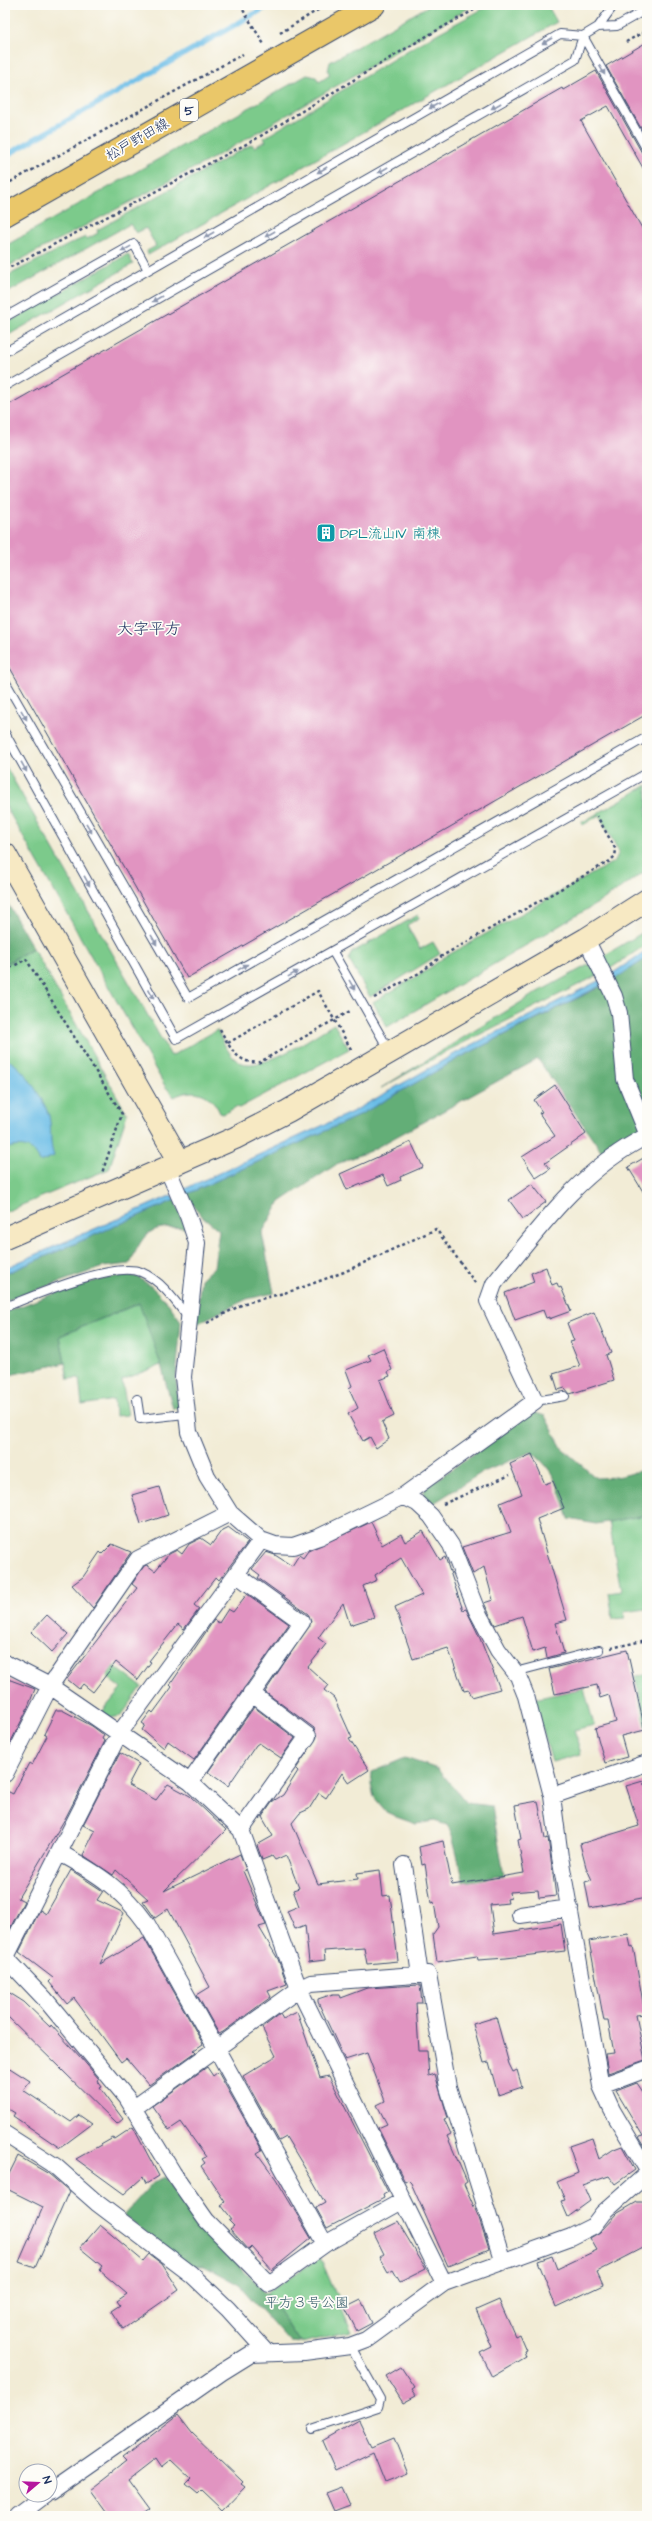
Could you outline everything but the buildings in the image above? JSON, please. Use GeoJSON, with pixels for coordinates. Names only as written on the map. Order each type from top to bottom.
{"type":"FeatureCollection","features":[{"type":"Feature","properties":{"kind":"main road","name":"松戸野田線"},"geometry":{"type":"LineString","coordinates":[[5,215],[374,5]]}},
{"type":"Feature","properties":{"kind":"street"},"geometry":{"type":"LineString","coordinates":[[5,854],[174,1165],[179,1195],[197,1243],[183,1377],[185,1414],[197,1454],[207,1476],[230,1514],[261,1540],[275,1545],[300,1544],[343,1527],[403,1496],[535,1401],[488,1301],[494,1284],[558,1205],[584,1178],[618,1153],[647,1136]]}},
{"type":"Feature","properties":{"kind":"street"},"geometry":{"type":"LineString","coordinates":[[5,1238],[174,1165],[288,1111],[586,939],[647,900]]}},
{"type":"Feature","properties":{"kind":"street"},"geometry":{"type":"LineString","coordinates":[[586,939],[606,977],[619,1013],[625,1079],[647,1133]]}},
{"type":"Feature","properties":{"kind":"street"},"geometry":{"type":"LineString","coordinates":[[58,2486],[222,2372],[252,2354],[267,2352],[304,2352],[350,2346],[366,2340],[444,2283],[571,2237],[593,2226],[646,2166],[612,2110],[601,2086],[560,1857],[552,1796],[526,1696],[515,1672],[498,1650],[477,1611],[451,1545],[426,1511],[403,1496]]}},
{"type":"Feature","properties":{"kind":"street"},"geometry":{"type":"LineString","coordinates":[[5,1774],[50,1686],[138,1559],[230,1514]]}},
{"type":"Feature","properties":{"kind":"street"},"geometry":{"type":"LineString","coordinates":[[261,1540],[237,1575],[119,1734],[60,1853],[5,1957],[84,2045],[134,2108],[173,2173],[202,2214],[269,2284],[325,2244],[402,2200]]}},
{"type":"Feature","properties":{"kind":"street"},"geometry":{"type":"LineString","coordinates":[[190,1782],[302,1622],[237,1575]]}},
{"type":"Feature","properties":{"kind":"street"},"geometry":{"type":"LineString","coordinates":[[5,1663],[50,1686],[190,1782],[241,1830],[299,1988],[444,2283]]}},
{"type":"Feature","properties":{"kind":"street"},"geometry":{"type":"LineString","coordinates":[[241,1830],[308,1736],[251,1693]]}},
{"type":"Feature","properties":{"kind":"street"},"geometry":{"type":"LineString","coordinates":[[552,1796],[647,1763]]}},
{"type":"Feature","properties":{"kind":"street"},"geometry":{"type":"LineString","coordinates":[[60,1853],[106,1879],[135,1907],[157,1940],[325,2244]]}},
{"type":"Feature","properties":{"kind":"street"},"geometry":{"type":"LineString","coordinates":[[404,1865],[420,1975]]}},
{"type":"Feature","properties":{"kind":"street"},"geometry":{"type":"LineString","coordinates":[[520,1915],[570,1908]]}},
{"type":"Feature","properties":{"kind":"street"},"geometry":{"type":"LineString","coordinates":[[134,2108],[299,1988],[311,1983],[428,1974],[448,2087],[502,2262]]}},
{"type":"Feature","properties":{"kind":"street"},"geometry":{"type":"LineString","coordinates":[[601,2086],[647,2069]]}},
{"type":"Feature","properties":{"kind":"street"},"geometry":{"type":"LineString","coordinates":[[5,2134],[55,2166],[97,2203],[191,2274],[234,2314],[267,2352]]}},
{"type":"Feature","properties":{"kind":"street"},"geometry":{"type":"LineString","coordinates":[[17,2516],[34,2503]]}},
{"type":"Feature","properties":{"kind":"lane"},"geometry":{"type":"LineString","coordinates":[[5,352],[560,34],[583,36],[598,27],[614,5]]}},
{"type":"Feature","properties":{"kind":"lane"},"geometry":{"type":"LineString","coordinates":[[598,27],[617,26],[647,9]]}},
{"type":"Feature","properties":{"kind":"lane"},"geometry":{"type":"LineString","coordinates":[[5,386],[575,60],[583,36]]}},
{"type":"Feature","properties":{"kind":"lane"},"geometry":{"type":"LineString","coordinates":[[583,36],[647,150]]}},
{"type":"Feature","properties":{"kind":"lane"},"geometry":{"type":"LineString","coordinates":[[5,317],[134,244],[148,270]]}},
{"type":"Feature","properties":{"kind":"lane"},"geometry":{"type":"LineString","coordinates":[[5,681],[188,998],[647,737]]}},
{"type":"Feature","properties":{"kind":"lane"},"geometry":{"type":"LineString","coordinates":[[5,733],[176,1040],[647,773]]}},
{"type":"Feature","properties":{"kind":"lane"},"geometry":{"type":"LineString","coordinates":[[333,952],[390,1053]]}},
{"type":"Feature","properties":{"kind":"lane"},"geometry":{"type":"LineString","coordinates":[[5,1307],[96,1274],[120,1270],[140,1271],[156,1281],[188,1326]]}},
{"type":"Feature","properties":{"kind":"lane"},"geometry":{"type":"LineString","coordinates":[[535,1401],[565,1396]]}},
{"type":"Feature","properties":{"kind":"lane"},"geometry":{"type":"LineString","coordinates":[[136,1399],[140,1419],[185,1414]]}},
{"type":"Feature","properties":{"kind":"lane"},"geometry":{"type":"LineString","coordinates":[[515,1672],[599,1650]]}},
{"type":"Feature","properties":{"kind":"lane"},"geometry":{"type":"LineString","coordinates":[[312,2429],[378,2407],[380,2399],[350,2346]]}},
{"type":"Feature","properties":{"kind":"path"},"geometry":{"type":"LineString","coordinates":[[240,5],[264,44]]}},
{"type":"Feature","properties":{"kind":"path"},"geometry":{"type":"LineString","coordinates":[[275,37],[326,5]]}},
{"type":"Feature","properties":{"kind":"path"},"geometry":{"type":"LineString","coordinates":[[5,270],[254,140],[425,37],[483,5]]}},
{"type":"Feature","properties":{"kind":"path"},"geometry":{"type":"LineString","coordinates":[[626,42],[647,30]]}},
{"type":"Feature","properties":{"kind":"path"},"geometry":{"type":"LineString","coordinates":[[257,48],[270,41]]}},
{"type":"Feature","properties":{"kind":"path"},"geometry":{"type":"LineString","coordinates":[[5,185],[222,64],[250,51]]}},
{"type":"Feature","properties":{"kind":"path"},"geometry":{"type":"LineString","coordinates":[[220,1028],[228,1043],[241,1059],[260,1062],[421,972],[442,956],[610,861],[615,856],[616,850],[597,816]]}},
{"type":"Feature","properties":{"kind":"path"},"geometry":{"type":"LineString","coordinates":[[5,971],[26,959],[122,1114],[101,1178]]}},
{"type":"Feature","properties":{"kind":"path"},"geometry":{"type":"LineString","coordinates":[[228,1043],[318,991],[354,1053]]}},
{"type":"Feature","properties":{"kind":"path"},"geometry":{"type":"LineString","coordinates":[[188,1326],[244,1303],[295,1290],[344,1272],[436,1229],[488,1301]]}},
{"type":"Feature","properties":{"kind":"path"},"geometry":{"type":"LineString","coordinates":[[426,1511],[510,1475]]}},
{"type":"Feature","properties":{"kind":"path"},"geometry":{"type":"LineString","coordinates":[[599,1650],[647,1640]]}},
{"type":"Feature","properties":{"kind":"green space"},"geometry":{"type":"Polygon","coordinates":[[[430,5],[474,5],[217,156],[5,268],[5,246],[307,75],[316,77],[319,82],[330,75],[328,71],[330,62],[430,5]]]}},
{"type":"Feature","properties":{"kind":"green space"},"geometry":{"type":"Polygon","coordinates":[[[490,5],[554,5],[549,8],[557,22],[148,255],[147,251],[156,246],[146,228],[136,233],[130,224],[5,294],[5,277],[74,242],[86,237],[87,239],[98,233],[97,230],[252,144],[254,147],[266,141],[264,138],[418,44],[490,5]]]}},
{"type":"Feature","properties":{"kind":"green space"},"geometry":{"type":"Polygon","coordinates":[[[128,254],[133,264],[5,337],[5,324],[128,254]]]}},
{"type":"Feature","properties":{"kind":"green space"},"geometry":{"type":"Polygon","coordinates":[[[5,765],[171,1056],[217,1030],[227,1049],[235,1059],[244,1064],[257,1064],[285,1053],[334,1024],[349,1049],[239,1108],[236,1107],[223,1114],[220,1113],[212,1100],[201,1093],[188,1092],[174,1097],[165,1086],[5,805],[5,765]]]}},
{"type":"Feature","properties":{"kind":"green space"},"geometry":{"type":"Polygon","coordinates":[[[647,785],[647,870],[598,903],[387,1027],[373,1002],[423,973],[443,958],[615,861],[619,852],[599,815],[583,825],[581,823],[647,785]]]}},
{"type":"Feature","properties":{"kind":"green space"},"geometry":{"type":"Polygon","coordinates":[[[5,899],[33,948],[5,964],[7,957],[5,953],[5,916],[8,915],[5,909],[5,899]]]}},
{"type":"Feature","properties":{"kind":"green space"},"geometry":{"type":"Polygon","coordinates":[[[418,915],[419,918],[407,925],[420,949],[433,942],[440,954],[370,997],[349,960],[351,953],[418,915]]]}},
{"type":"Feature","properties":{"kind":"green space"},"geometry":{"type":"Polygon","coordinates":[[[647,930],[647,944],[608,970],[604,958],[605,955],[647,930]]]}},
{"type":"Feature","properties":{"kind":"green space"},"geometry":{"type":"Polygon","coordinates":[[[33,948],[127,1114],[109,1169],[5,1212],[5,965],[33,948]]]}},
{"type":"Feature","properties":{"kind":"green space"},"geometry":{"type":"Polygon","coordinates":[[[647,958],[647,1129],[604,1155],[538,1059],[370,1151],[337,1164],[280,1202],[262,1233],[274,1293],[247,1299],[196,1324],[201,1279],[214,1267],[219,1230],[202,1216],[185,1195],[356,1117],[459,1058],[608,983],[647,958]]]}},
{"type":"Feature","properties":{"kind":"green space"},"geometry":{"type":"Polygon","coordinates":[[[588,965],[593,966],[598,975],[449,1050],[381,1088],[531,996],[588,965]]]}},
{"type":"Feature","properties":{"kind":"green space"},"geometry":{"type":"Polygon","coordinates":[[[175,1200],[186,1228],[164,1228],[156,1229],[150,1232],[144,1237],[130,1264],[103,1267],[5,1301],[5,1274],[175,1200]]]}},
{"type":"Feature","properties":{"kind":"green space"},"geometry":{"type":"Polygon","coordinates":[[[127,1275],[138,1277],[152,1287],[168,1303],[181,1321],[176,1378],[179,1408],[173,1409],[161,1365],[139,1303],[60,1336],[65,1363],[5,1376],[5,1312],[80,1285],[111,1277],[127,1275]]]}},
{"type":"Feature","properties":{"kind":"green space"},"geometry":{"type":"Polygon","coordinates":[[[140,1303],[161,1365],[122,1380],[128,1415],[115,1416],[114,1400],[82,1405],[79,1378],[68,1379],[60,1336],[140,1303]]]}},
{"type":"Feature","properties":{"kind":"green space"},"geometry":{"type":"Polygon","coordinates":[[[533,1412],[545,1416],[562,1448],[596,1478],[617,1477],[647,1469],[647,1515],[596,1524],[569,1519],[560,1490],[552,1474],[531,1452],[481,1473],[431,1505],[423,1495],[425,1488],[533,1412]]]}},
{"type":"Feature","properties":{"kind":"green space"},"geometry":{"type":"Polygon","coordinates":[[[647,1515],[647,1609],[624,1612],[625,1618],[613,1619],[609,1593],[621,1591],[609,1521],[647,1515]]]}},
{"type":"Feature","properties":{"kind":"green space"},"geometry":{"type":"Polygon","coordinates":[[[114,1666],[142,1687],[121,1716],[110,1718],[102,1712],[121,1689],[107,1676],[114,1666]]]}},
{"type":"Feature","properties":{"kind":"green space"},"geometry":{"type":"Polygon","coordinates":[[[647,1675],[647,1730],[635,1676],[647,1675]]]}},
{"type":"Feature","properties":{"kind":"green space"},"geometry":{"type":"Polygon","coordinates":[[[584,1688],[594,1725],[574,1730],[581,1754],[552,1762],[534,1699],[584,1688]]]}},
{"type":"Feature","properties":{"kind":"green space"},"geometry":{"type":"Polygon","coordinates":[[[405,1758],[438,1769],[467,1803],[492,1806],[504,1875],[464,1882],[451,1832],[447,1825],[434,1821],[416,1824],[388,1814],[374,1797],[371,1785],[372,1772],[405,1758]]]}},
{"type":"Feature","properties":{"kind":"green space"},"geometry":{"type":"Polygon","coordinates":[[[165,2177],[208,2234],[267,2293],[300,2343],[290,2342],[239,2285],[204,2266],[189,2266],[123,2216],[153,2182],[165,2177]]]}},
{"type":"Feature","properties":{"kind":"green space","name":"平方３号公園"},"geometry":{"type":"Polygon","coordinates":[[[320,2257],[352,2332],[300,2343],[267,2293],[320,2257]]]}},
{"type":"Feature","properties":{"kind":"water"},"geometry":{"type":"Polygon","coordinates":[[[647,950],[647,958],[613,980],[610,975],[647,950]]]}},
{"type":"Feature","properties":{"kind":"water"},"geometry":{"type":"Polygon","coordinates":[[[600,980],[602,985],[459,1058],[356,1117],[185,1195],[182,1190],[352,1112],[456,1053],[600,980]]]}},
{"type":"Feature","properties":{"kind":"water"},"geometry":{"type":"Polygon","coordinates":[[[5,1059],[18,1067],[32,1083],[49,1116],[54,1156],[40,1162],[34,1152],[26,1147],[21,1146],[5,1149],[5,1059]]]}},
{"type":"Feature","properties":{"kind":"water"},"geometry":{"type":"Polygon","coordinates":[[[172,1195],[175,1200],[5,1274],[5,1268],[172,1195]]]}},
{"type":"Feature","properties":{"kind":"waterway"},"geometry":{"type":"LineString","coordinates":[[5,156],[270,5]]}},
{"type":"Feature","properties":{"kind":"place","name":"DPL流山IV 南棟"},"geometry":{"type":"Point","coordinates":[326,533]}},
{"type":"Feature","properties":{"kind":"district","name":"大字平方"},"geometry":{"type":"Point","coordinates":[149,628]}}]}
